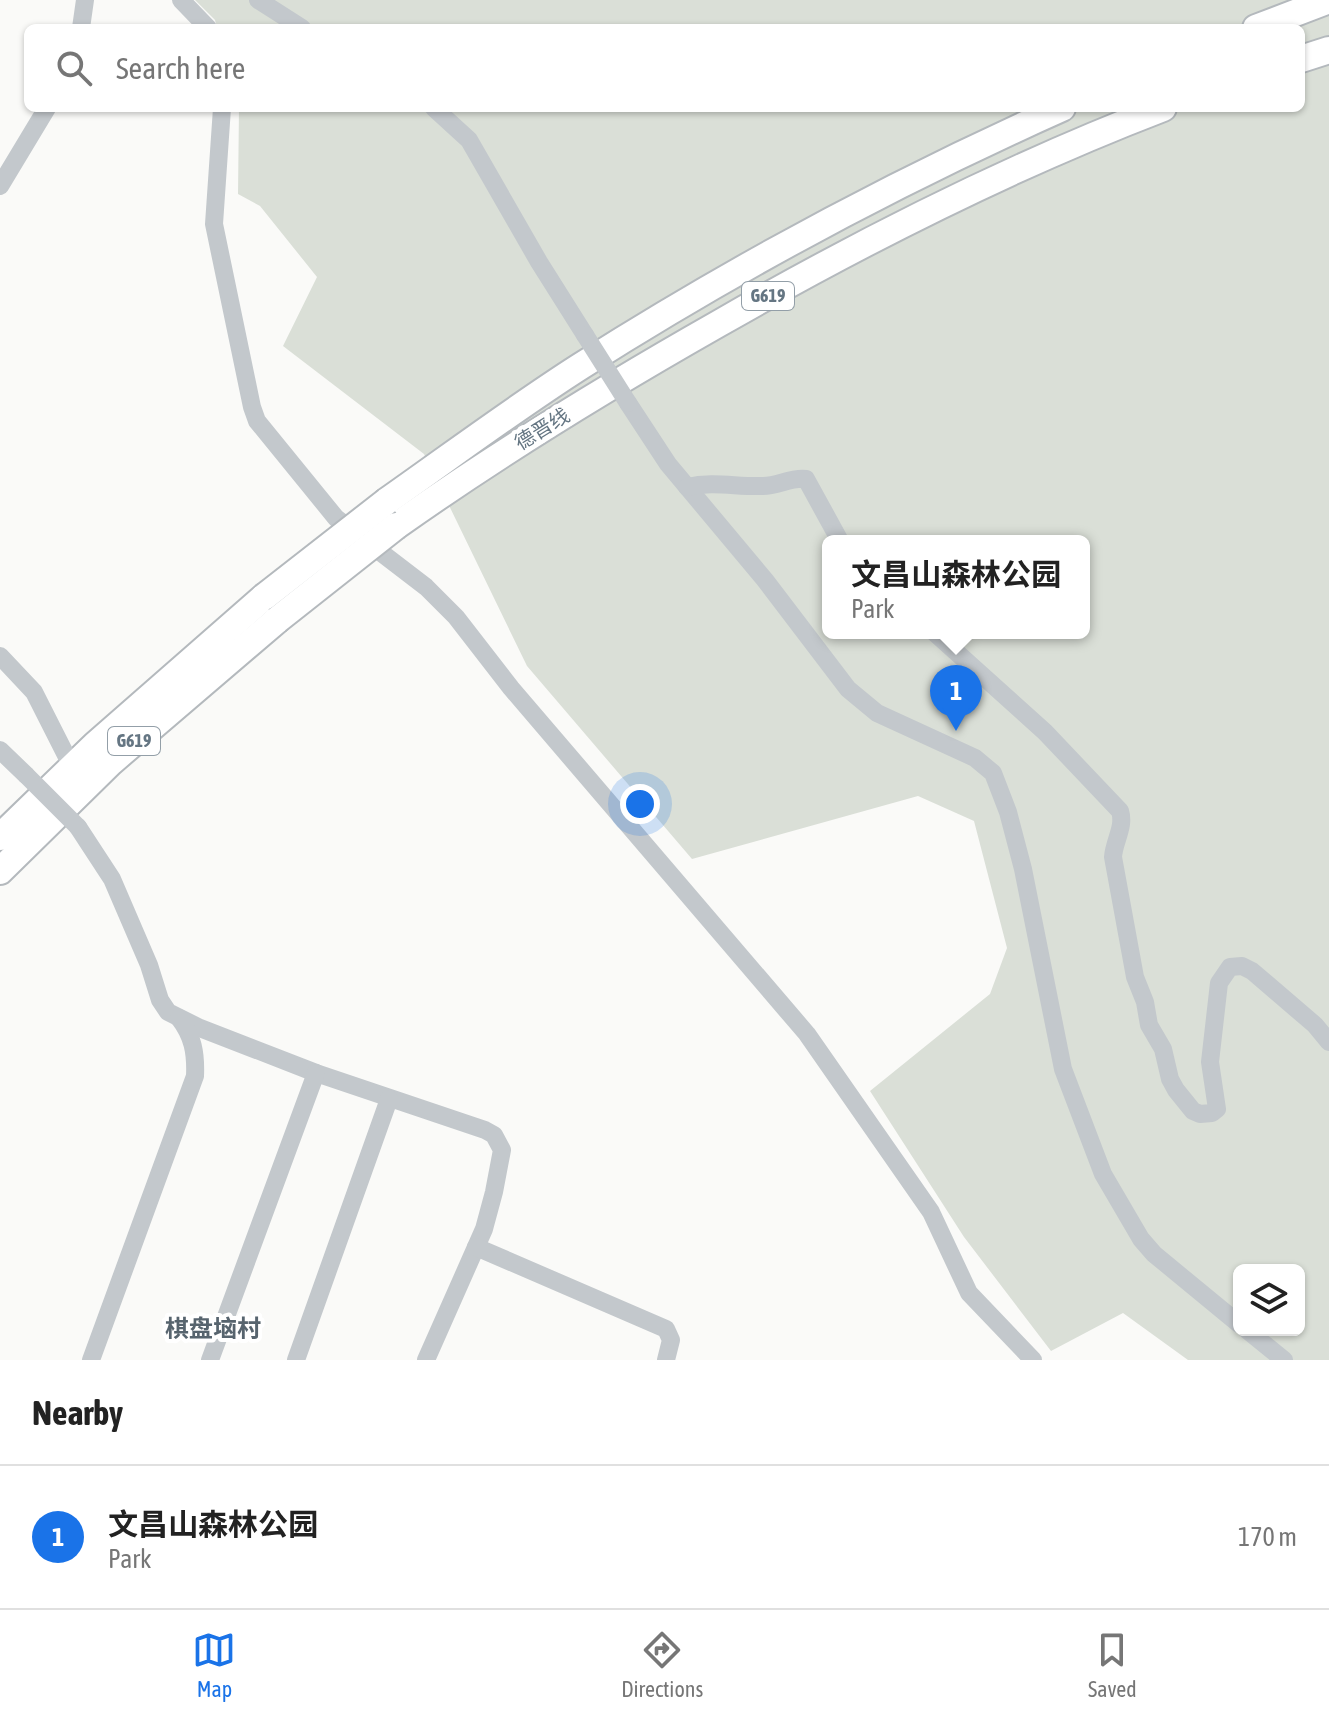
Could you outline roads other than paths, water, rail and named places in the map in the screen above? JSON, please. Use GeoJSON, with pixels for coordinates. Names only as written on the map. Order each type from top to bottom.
{"type":"FeatureCollection","features":[{"type":"Feature","properties":{"kind":"highway"},"geometry":{"type":"LineString","coordinates":[[1266,24],[1329,0]]}},
{"type":"Feature","properties":{"kind":"highway"},"geometry":{"type":"LineString","coordinates":[[1305,58],[1329,50]]}},
{"type":"Feature","properties":{"kind":"highway","name":"德晋线"},"geometry":{"type":"LineString","coordinates":[[0,871],[270,609],[387,501],[547,389],[667,314],[882,195],[1054,112]]}},
{"type":"Feature","properties":{"kind":"highway","name":"德晋线"},"geometry":{"type":"LineString","coordinates":[[0,837],[72,767],[270,609],[564,415],[811,272],[993,180],[1153,112]]}},
{"type":"Feature","properties":{"kind":"street"},"geometry":{"type":"LineString","coordinates":[[82,24],[85,0]]}},
{"type":"Feature","properties":{"kind":"street"},"geometry":{"type":"LineString","coordinates":[[181,0],[204,24]]}},
{"type":"Feature","properties":{"kind":"street"},"geometry":{"type":"LineString","coordinates":[[258,0],[296,24]]}},
{"type":"Feature","properties":{"kind":"street"},"geometry":{"type":"LineString","coordinates":[[0,186],[45,112]]}},
{"type":"Feature","properties":{"kind":"street"},"geometry":{"type":"LineString","coordinates":[[222,112],[214,224],[257,421],[336,518],[426,587],[456,617],[511,688],[807,1034],[931,1212],[969,1293],[1033,1360]]}},
{"type":"Feature","properties":{"kind":"street"},"geometry":{"type":"LineString","coordinates":[[438,112],[469,140],[539,262],[668,464],[765,580],[818,653],[863,704],[975,758],[993,773],[1008,812],[1023,869],[1063,1069],[1103,1174],[1141,1239],[1154,1254],[1233,1319]]}},
{"type":"Feature","properties":{"kind":"street"},"geometry":{"type":"LineString","coordinates":[[687,487],[707,482],[764,486],[794,478],[806,479],[837,535]]}},
{"type":"Feature","properties":{"kind":"street"},"geometry":{"type":"LineString","coordinates":[[942,639],[1045,732],[1120,811],[1122,822],[1114,845],[1113,865],[1129,948],[1149,1025],[1163,1049],[1170,1079],[1183,1100],[1200,1114],[1216,1112],[1210,1062],[1219,983],[1230,967],[1242,966],[1252,971],[1315,1025],[1329,1042]]}},
{"type":"Feature","properties":{"kind":"street"},"geometry":{"type":"LineString","coordinates":[[0,656],[34,692],[72,767]]}},
{"type":"Feature","properties":{"kind":"street"},"geometry":{"type":"LineString","coordinates":[[0,750],[78,827],[112,879],[149,965],[160,1000],[168,1012],[316,1073],[485,1130],[499,1142],[502,1158],[484,1229],[426,1360]]}},
{"type":"Feature","properties":{"kind":"street"},"geometry":{"type":"LineString","coordinates":[[91,1360],[195,1076],[192,1038],[179,1018]]}},
{"type":"Feature","properties":{"kind":"street"},"geometry":{"type":"LineString","coordinates":[[210,1360],[316,1073]]}},
{"type":"Feature","properties":{"kind":"street"},"geometry":{"type":"LineString","coordinates":[[296,1360],[389,1099]]}},
{"type":"Feature","properties":{"kind":"street"},"geometry":{"type":"LineString","coordinates":[[476,1247],[666,1329],[671,1340],[666,1360]]}},
{"type":"Feature","properties":{"kind":"street"},"geometry":{"type":"LineString","coordinates":[[1254,1336],[1284,1360]]}},
{"type":"Feature","properties":{"kind":"place","name":"文昌山森林公园"},"geometry":{"type":"Point","coordinates":[956,731]}},
{"type":"Feature","properties":{"kind":"district","name":"棋盘垴村"},"geometry":{"type":"Point","coordinates":[213,1329]}}]}
